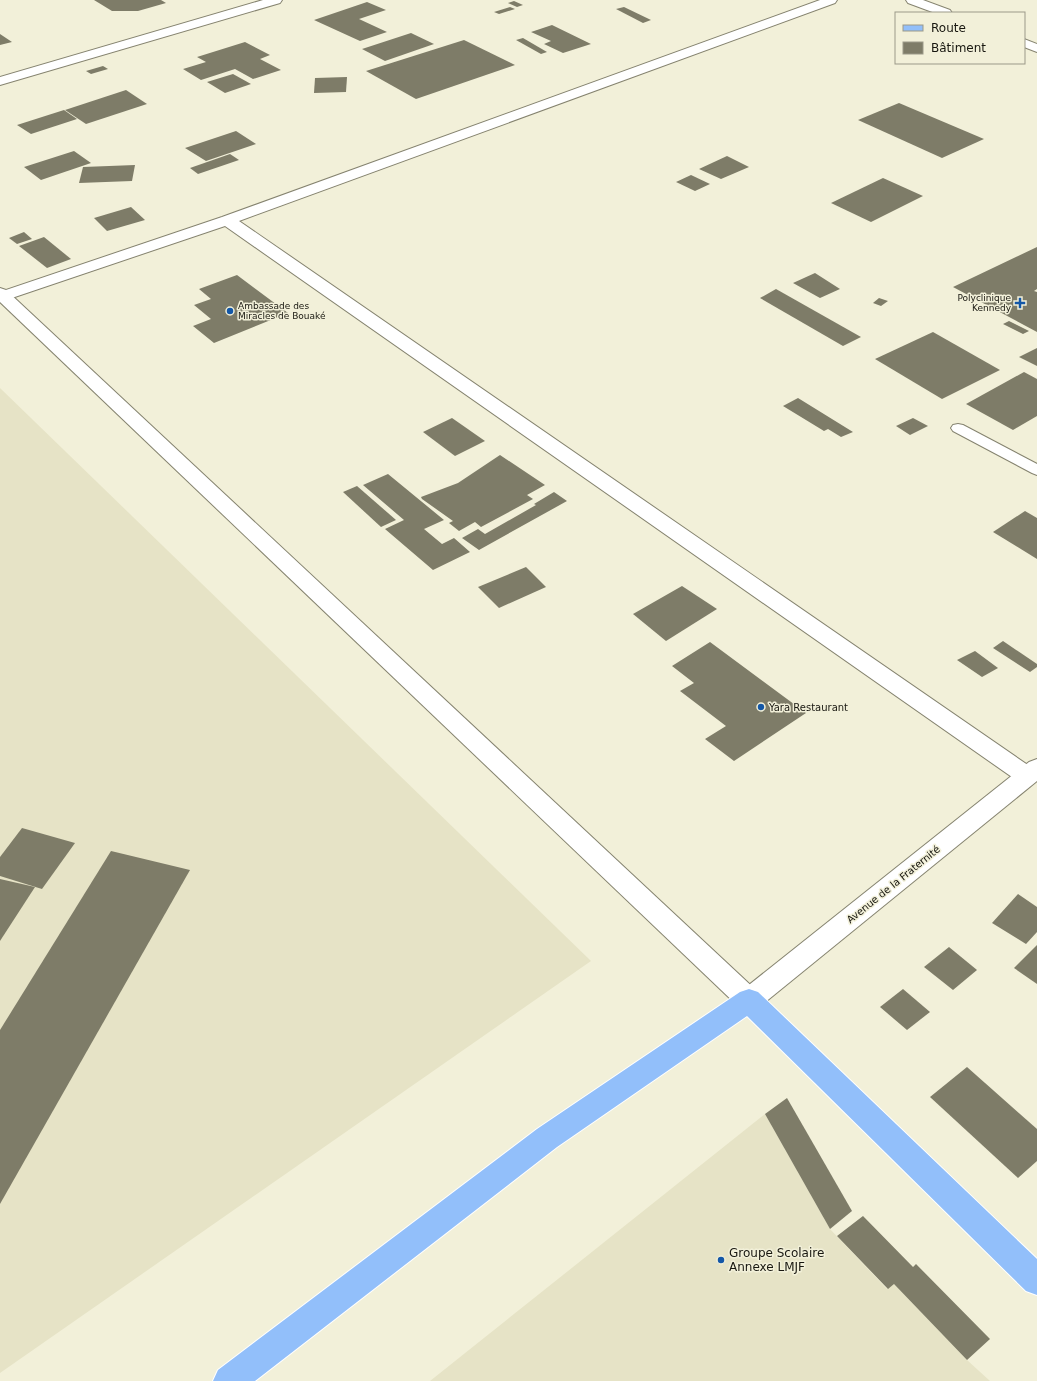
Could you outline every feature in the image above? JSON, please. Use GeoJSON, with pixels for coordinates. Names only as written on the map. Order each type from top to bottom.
{"type":"FeatureCollection","features":[{"type":"Feature","properties":{"kind":"main road"},"geometry":{"type":"LineString","coordinates":[[229,1381],[548,1138],[749,1000],[1037,1280]]}},
{"type":"Feature","properties":{"kind":"street"},"geometry":{"type":"LineString","coordinates":[[0,81],[276,0]]}},
{"type":"Feature","properties":{"kind":"street"},"geometry":{"type":"LineString","coordinates":[[749,1000],[1,295],[227,220],[830,0]]}},
{"type":"Feature","properties":{"kind":"street"},"geometry":{"type":"LineString","coordinates":[[912,0],[943,12]]}},
{"type":"Feature","properties":{"kind":"street"},"geometry":{"type":"LineString","coordinates":[[1025,43],[1037,48]]}},
{"type":"Feature","properties":{"kind":"street"},"geometry":{"type":"LineString","coordinates":[[227,220],[1032,772]]}},
{"type":"Feature","properties":{"kind":"street","name":"Avenue de la Fraternité"},"geometry":{"type":"LineString","coordinates":[[749,1000],[1032,772]]}},
{"type":"Feature","properties":{"kind":"lane"},"geometry":{"type":"LineString","coordinates":[[958,428],[1037,470]]}},
{"type":"Feature","properties":{"kind":"shaded area"},"geometry":{"type":"Polygon","coordinates":[[[0,388],[591,961],[0,1373],[0,388]]]}},
{"type":"Feature","properties":{"kind":"shaded area","name":"Groupe Scolaire Annexe LMJF"},"geometry":{"type":"Polygon","coordinates":[[[765,1114],[830,1229],[887,1289],[894,1284],[967,1360],[990,1381],[430,1381],[765,1114]]]}},
{"type":"Feature","properties":{"kind":"building"},"geometry":{"type":"Polygon","coordinates":[[[94,0],[161,0],[166,3],[138,11],[112,11],[94,0]]]}},
{"type":"Feature","properties":{"kind":"building"},"geometry":{"type":"Polygon","coordinates":[[[514,1],[523,5],[517,7],[508,3],[514,1]]]}},
{"type":"Feature","properties":{"kind":"building"},"geometry":{"type":"Polygon","coordinates":[[[367,2],[386,10],[359,19],[387,32],[360,41],[314,20],[367,2]]]}},
{"type":"Feature","properties":{"kind":"building"},"geometry":{"type":"Polygon","coordinates":[[[510,7],[515,9],[499,14],[494,12],[510,7]]]}},
{"type":"Feature","properties":{"kind":"building"},"geometry":{"type":"Polygon","coordinates":[[[624,7],[651,20],[643,23],[616,9],[624,7]]]}},
{"type":"Feature","properties":{"kind":"building"},"geometry":{"type":"Polygon","coordinates":[[[552,25],[591,44],[563,53],[544,44],[551,41],[531,32],[552,25]]]}},
{"type":"Feature","properties":{"kind":"building"},"geometry":{"type":"Polygon","coordinates":[[[411,33],[434,44],[385,61],[362,49],[411,33]]]}},
{"type":"Feature","properties":{"kind":"building"},"geometry":{"type":"Polygon","coordinates":[[[0,34],[12,42],[0,45],[0,34]]]}},
{"type":"Feature","properties":{"kind":"building"},"geometry":{"type":"Polygon","coordinates":[[[523,38],[547,52],[541,54],[516,40],[523,38]]]}},
{"type":"Feature","properties":{"kind":"building"},"geometry":{"type":"Polygon","coordinates":[[[464,40],[515,65],[416,99],[366,71],[464,40]]]}},
{"type":"Feature","properties":{"kind":"building"},"geometry":{"type":"Polygon","coordinates":[[[245,42],[270,55],[260,59],[281,70],[253,79],[235,69],[201,80],[183,69],[206,62],[197,57],[245,42]]]}},
{"type":"Feature","properties":{"kind":"building"},"geometry":{"type":"Polygon","coordinates":[[[103,66],[108,69],[91,74],[86,71],[103,66]]]}},
{"type":"Feature","properties":{"kind":"building"},"geometry":{"type":"Polygon","coordinates":[[[233,74],[251,84],[225,93],[207,82],[233,74]]]}},
{"type":"Feature","properties":{"kind":"building"},"geometry":{"type":"Polygon","coordinates":[[[347,77],[346,92],[314,93],[315,78],[347,77]]]}},
{"type":"Feature","properties":{"kind":"building"},"geometry":{"type":"Polygon","coordinates":[[[126,90],[147,104],[86,124],[65,110],[126,90]]]}},
{"type":"Feature","properties":{"kind":"building"},"geometry":{"type":"Polygon","coordinates":[[[899,103],[984,139],[942,158],[858,120],[899,103]]]}},
{"type":"Feature","properties":{"kind":"building"},"geometry":{"type":"Polygon","coordinates":[[[64,110],[77,119],[31,134],[17,125],[64,110]]]}},
{"type":"Feature","properties":{"kind":"building"},"geometry":{"type":"Polygon","coordinates":[[[236,131],[256,144],[206,161],[185,148],[236,131]]]}},
{"type":"Feature","properties":{"kind":"building"},"geometry":{"type":"Polygon","coordinates":[[[74,151],[91,163],[41,180],[24,167],[74,151]]]}},
{"type":"Feature","properties":{"kind":"building"},"geometry":{"type":"Polygon","coordinates":[[[230,154],[239,160],[198,174],[190,168],[230,154]]]}},
{"type":"Feature","properties":{"kind":"building"},"geometry":{"type":"Polygon","coordinates":[[[727,156],[749,167],[721,179],[699,169],[727,156]]]}},
{"type":"Feature","properties":{"kind":"building"},"geometry":{"type":"Polygon","coordinates":[[[135,165],[132,181],[79,183],[83,167],[135,165]]]}},
{"type":"Feature","properties":{"kind":"building"},"geometry":{"type":"Polygon","coordinates":[[[691,175],[710,184],[695,191],[676,182],[691,175]]]}},
{"type":"Feature","properties":{"kind":"building"},"geometry":{"type":"Polygon","coordinates":[[[883,178],[923,196],[871,222],[831,203],[883,178]]]}},
{"type":"Feature","properties":{"kind":"building"},"geometry":{"type":"Polygon","coordinates":[[[131,207],[145,220],[107,231],[94,218],[131,207]]]}},
{"type":"Feature","properties":{"kind":"building"},"geometry":{"type":"Polygon","coordinates":[[[24,232],[32,239],[17,244],[9,238],[24,232]]]}},
{"type":"Feature","properties":{"kind":"building"},"geometry":{"type":"Polygon","coordinates":[[[44,237],[71,259],[47,268],[19,246],[44,237]]]}},
{"type":"Feature","properties":{"kind":"building"},"geometry":{"type":"Polygon","coordinates":[[[1037,247],[1037,289],[1034,291],[1037,292],[1037,332],[953,287],[1037,247]]]}},
{"type":"Feature","properties":{"kind":"building"},"geometry":{"type":"Polygon","coordinates":[[[815,273],[840,289],[820,298],[793,283],[815,273]]]}},
{"type":"Feature","properties":{"kind":"building"},"geometry":{"type":"Polygon","coordinates":[[[237,275],[288,313],[214,343],[193,326],[211,319],[194,305],[211,299],[199,289],[237,275]]]}},
{"type":"Feature","properties":{"kind":"building"},"geometry":{"type":"Polygon","coordinates":[[[776,289],[861,337],[843,346],[760,298],[776,289]]]}},
{"type":"Feature","properties":{"kind":"building"},"geometry":{"type":"Polygon","coordinates":[[[879,298],[888,301],[881,306],[873,303],[879,298]]]}},
{"type":"Feature","properties":{"kind":"building"},"geometry":{"type":"Polygon","coordinates":[[[1009,321],[1029,331],[1023,334],[1003,324],[1009,321]]]}},
{"type":"Feature","properties":{"kind":"building"},"geometry":{"type":"Polygon","coordinates":[[[933,332],[1000,370],[942,399],[875,359],[933,332]]]}},
{"type":"Feature","properties":{"kind":"building"},"geometry":{"type":"Polygon","coordinates":[[[1037,348],[1037,366],[1019,357],[1037,348]]]}},
{"type":"Feature","properties":{"kind":"building"},"geometry":{"type":"Polygon","coordinates":[[[1024,372],[1037,379],[1037,416],[1013,430],[966,404],[1024,372]]]}},
{"type":"Feature","properties":{"kind":"building"},"geometry":{"type":"Polygon","coordinates":[[[798,398],[853,432],[841,437],[828,429],[824,431],[783,406],[798,398]]]}},
{"type":"Feature","properties":{"kind":"building"},"geometry":{"type":"Polygon","coordinates":[[[452,418],[485,441],[455,456],[423,432],[452,418]]]}},
{"type":"Feature","properties":{"kind":"building"},"geometry":{"type":"Polygon","coordinates":[[[913,418],[928,426],[910,435],[896,426],[913,418]]]}},
{"type":"Feature","properties":{"kind":"building"},"geometry":{"type":"Polygon","coordinates":[[[500,455],[545,485],[527,495],[533,499],[481,527],[475,522],[459,531],[449,523],[453,521],[422,499],[421,497],[458,483],[500,455]]]}},
{"type":"Feature","properties":{"kind":"building"},"geometry":{"type":"Polygon","coordinates":[[[388,474],[444,520],[424,529],[442,544],[454,538],[470,552],[433,570],[385,529],[404,520],[363,485],[388,474]]]}},
{"type":"Feature","properties":{"kind":"building"},"geometry":{"type":"Polygon","coordinates":[[[357,486],[396,520],[381,527],[343,492],[357,486]]]}},
{"type":"Feature","properties":{"kind":"building"},"geometry":{"type":"Polygon","coordinates":[[[554,492],[567,501],[479,550],[462,538],[478,529],[485,534],[536,505],[534,504],[554,492]]]}},
{"type":"Feature","properties":{"kind":"building"},"geometry":{"type":"Polygon","coordinates":[[[1025,511],[1037,518],[1037,559],[993,532],[1025,511]]]}},
{"type":"Feature","properties":{"kind":"building"},"geometry":{"type":"Polygon","coordinates":[[[526,567],[546,587],[499,608],[478,587],[526,567]]]}},
{"type":"Feature","properties":{"kind":"building"},"geometry":{"type":"Polygon","coordinates":[[[682,586],[717,609],[666,641],[633,614],[682,586]]]}},
{"type":"Feature","properties":{"kind":"building"},"geometry":{"type":"Polygon","coordinates":[[[1003,641],[1037,664],[1037,667],[1030,672],[993,648],[1003,641]]]}},
{"type":"Feature","properties":{"kind":"building"},"geometry":{"type":"Polygon","coordinates":[[[710,642],[806,713],[734,761],[705,739],[726,726],[680,691],[694,683],[672,666],[710,642]]]}},
{"type":"Feature","properties":{"kind":"building"},"geometry":{"type":"Polygon","coordinates":[[[975,651],[998,668],[982,677],[957,660],[975,651]]]}},
{"type":"Feature","properties":{"kind":"building"},"geometry":{"type":"Polygon","coordinates":[[[22,828],[75,843],[42,889],[0,876],[0,857],[22,828]]]}},
{"type":"Feature","properties":{"kind":"building"},"geometry":{"type":"Polygon","coordinates":[[[111,851],[190,870],[0,1204],[0,1030],[111,851]]]}},
{"type":"Feature","properties":{"kind":"building"},"geometry":{"type":"Polygon","coordinates":[[[0,879],[35,887],[0,941],[0,879]]]}},
{"type":"Feature","properties":{"kind":"building"},"geometry":{"type":"Polygon","coordinates":[[[1018,894],[1037,907],[1037,932],[1026,944],[992,923],[1018,894]]]}},
{"type":"Feature","properties":{"kind":"building"},"geometry":{"type":"Polygon","coordinates":[[[1037,945],[1037,984],[1014,968],[1037,945]]]}},
{"type":"Feature","properties":{"kind":"building"},"geometry":{"type":"Polygon","coordinates":[[[949,947],[977,970],[953,990],[924,967],[949,947]]]}},
{"type":"Feature","properties":{"kind":"building"},"geometry":{"type":"Polygon","coordinates":[[[903,989],[930,1012],[907,1030],[880,1007],[903,989]]]}},
{"type":"Feature","properties":{"kind":"building"},"geometry":{"type":"Polygon","coordinates":[[[967,1067],[1037,1129],[1037,1161],[1018,1178],[930,1097],[967,1067]]]}},
{"type":"Feature","properties":{"kind":"building"},"geometry":{"type":"Polygon","coordinates":[[[787,1098],[852,1211],[830,1229],[765,1114],[787,1098]]]}},
{"type":"Feature","properties":{"kind":"building"},"geometry":{"type":"Polygon","coordinates":[[[863,1216],[913,1267],[916,1264],[990,1339],[967,1360],[894,1284],[888,1289],[837,1236],[863,1216]]]}},
{"type":"Feature","properties":{"kind":"place","name":"Polyclinique Kennedy"},"geometry":{"type":"Point","coordinates":[1020,303]}},
{"type":"Feature","properties":{"kind":"place","name":"Ambassade des Miracles de Bouaké"},"geometry":{"type":"Point","coordinates":[230,311]}},
{"type":"Feature","properties":{"kind":"place","name":"Yara Restaurant"},"geometry":{"type":"Point","coordinates":[761,707]}},
{"type":"Feature","properties":{"kind":"place","name":"Groupe Scolaire Annexe LMJF"},"geometry":{"type":"Point","coordinates":[721,1260]}}]}
